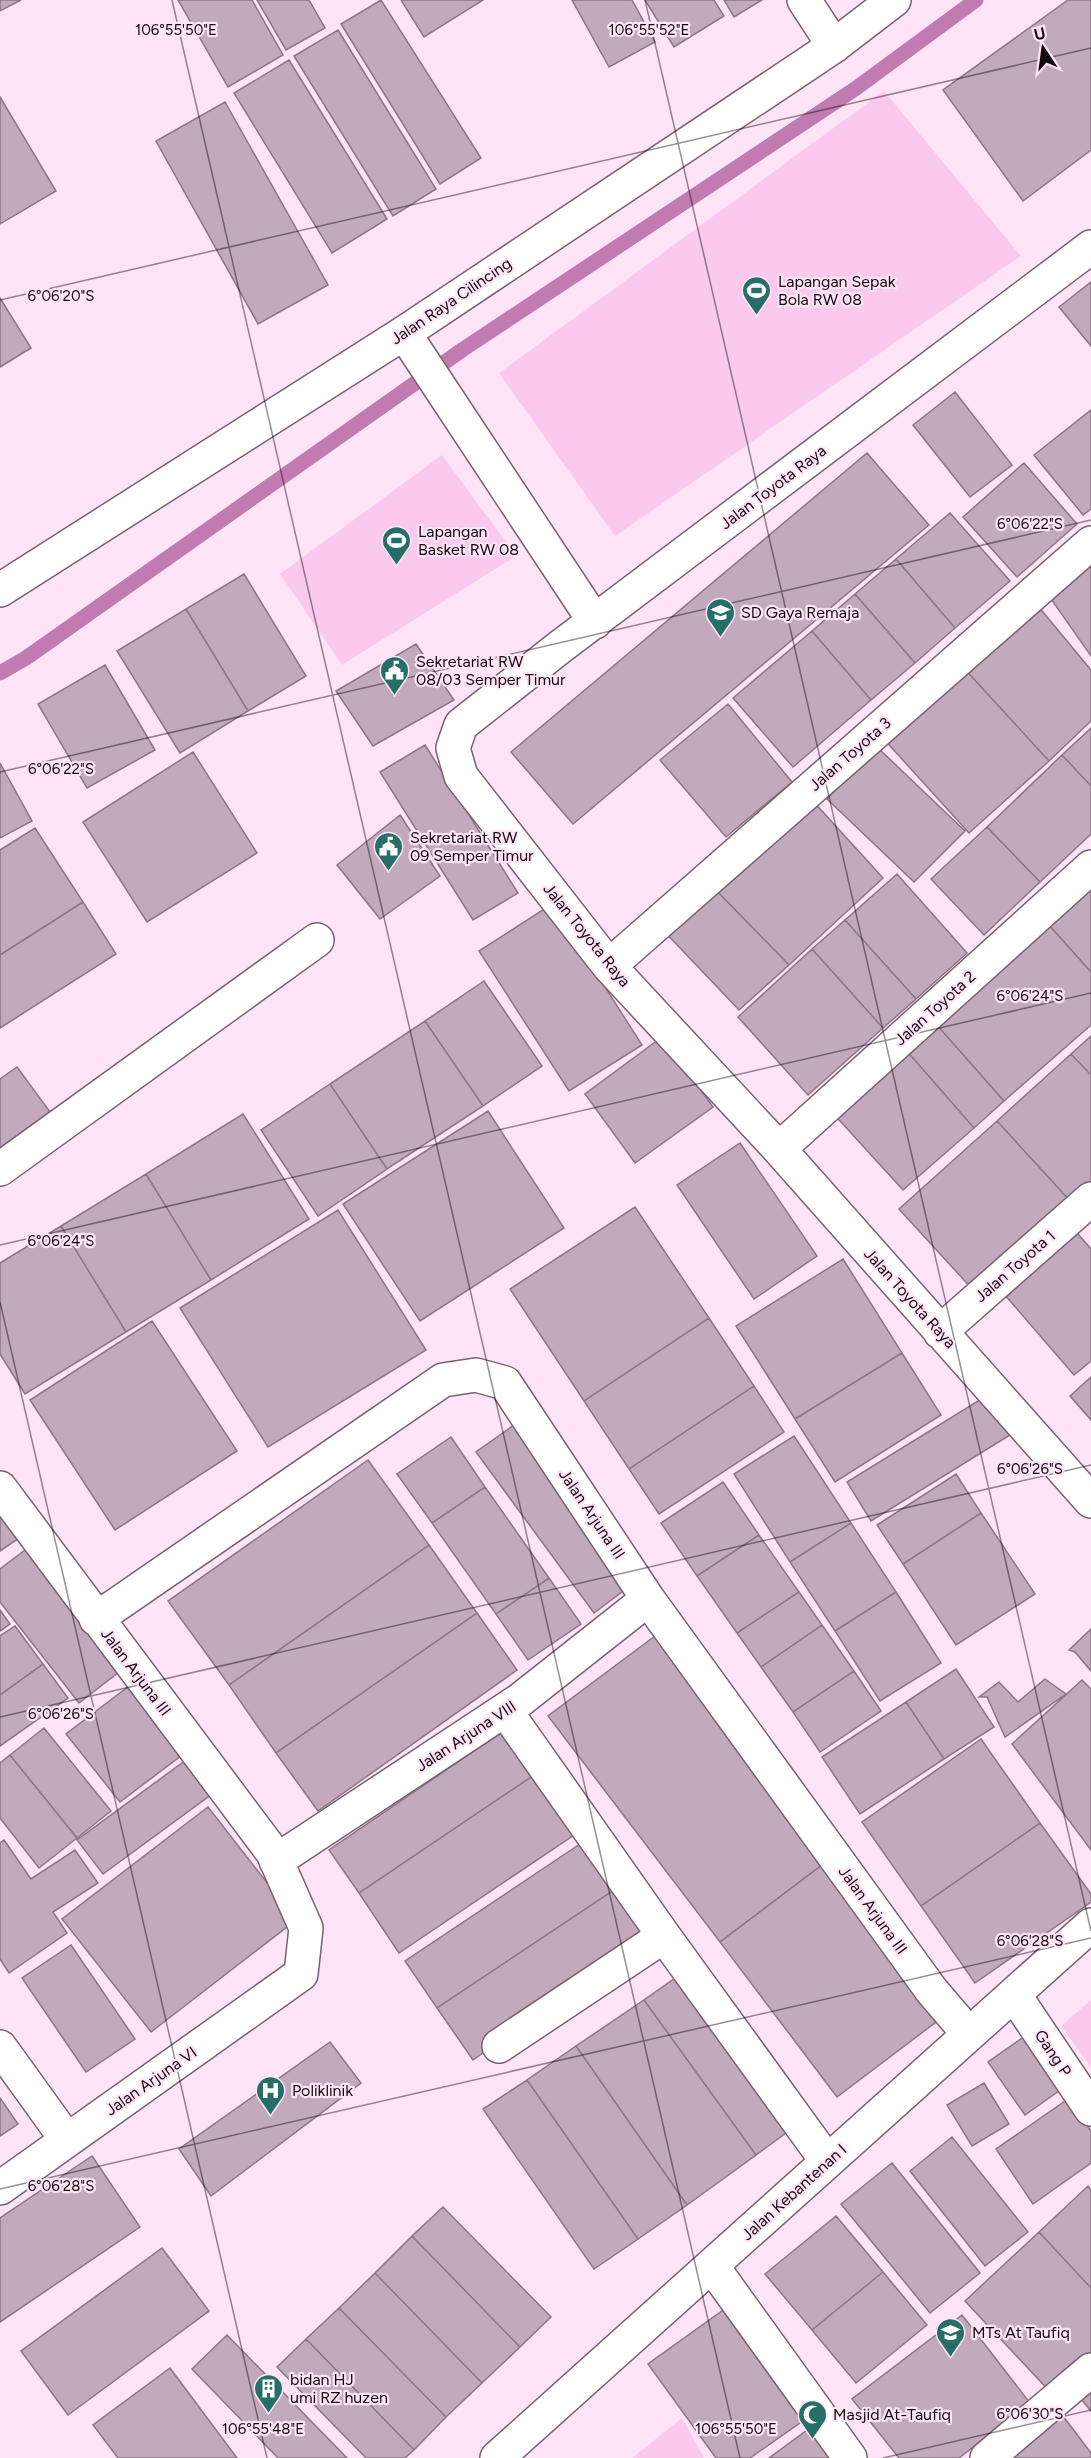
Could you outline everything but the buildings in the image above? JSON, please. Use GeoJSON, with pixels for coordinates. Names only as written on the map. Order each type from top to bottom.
{"type":"FeatureCollection","features":[{"type":"Feature","properties":{"kind":"street"},"geometry":{"type":"LineString","coordinates":[[804,0],[834,46]]}},
{"type":"Feature","properties":{"kind":"street","name":"Jalan Raya Cilincing"},"geometry":{"type":"LineString","coordinates":[[0,590],[404,333],[834,46],[894,0]]}},
{"type":"Feature","properties":{"kind":"street","name":"Jalan Toyota Raya"},"geometry":{"type":"LineString","coordinates":[[1091,247],[461,725],[453,748],[461,776],[609,966],[778,1149],[1091,1501]]}},
{"type":"Feature","properties":{"kind":"street"},"geometry":{"type":"LineString","coordinates":[[404,333],[458,419],[595,622]]}},
{"type":"Feature","properties":{"kind":"street","name":"Jalan Toyota 3"},"geometry":{"type":"LineString","coordinates":[[609,966],[1091,543]]}},
{"type":"Feature","properties":{"kind":"street","name":"Jalan Toyota 2"},"geometry":{"type":"LineString","coordinates":[[778,1149],[1091,867]]}},
{"type":"Feature","properties":{"kind":"street"},"geometry":{"type":"LineString","coordinates":[[0,1169],[316,940]]}},
{"type":"Feature","properties":{"kind":"street","name":"Jalan Toyota 1"},"geometry":{"type":"LineString","coordinates":[[940,1332],[1091,1199]]}},
{"type":"Feature","properties":{"kind":"street","name":"Jalan Arjuna III"},"geometry":{"type":"LineString","coordinates":[[96,1619],[443,1380],[476,1375],[505,1383],[648,1599],[932,1991],[968,2033]]}},
{"type":"Feature","properties":{"kind":"street","name":"Jalan Arjuna III"},"geometry":{"type":"LineString","coordinates":[[0,1488],[276,1861],[306,1928],[302,1974]]}},
{"type":"Feature","properties":{"kind":"street","name":"Jalan Arjuna VIII"},"geometry":{"type":"LineString","coordinates":[[276,1861],[505,1710],[648,1599]]}},
{"type":"Feature","properties":{"kind":"street"},"geometry":{"type":"LineString","coordinates":[[505,1710],[664,1936],[827,2161]]}},
{"type":"Feature","properties":{"kind":"street","name":"Jalan Kebantenan I"},"geometry":{"type":"LineString","coordinates":[[497,2458],[968,2033],[1015,1996],[1091,1925]]}},
{"type":"Feature","properties":{"kind":"street"},"geometry":{"type":"LineString","coordinates":[[499,2046],[664,1936]]}},
{"type":"Feature","properties":{"kind":"street","name":"Jalan Arjuna VI"},"geometry":{"type":"LineString","coordinates":[[0,2188],[302,1974]]}},
{"type":"Feature","properties":{"kind":"street","name":"Gang P"},"geometry":{"type":"LineString","coordinates":[[1015,1996],[1091,2109]]}},
{"type":"Feature","properties":{"kind":"street"},"geometry":{"type":"LineString","coordinates":[[0,2047],[67,2140]]}},
{"type":"Feature","properties":{"kind":"street"},"geometry":{"type":"LineString","coordinates":[[712,2266],[850,2458]]}},
{"type":"Feature","properties":{"kind":"street"},"geometry":{"type":"LineString","coordinates":[[987,2458],[1091,2370]]}},
{"type":"Feature","properties":{"kind":"shaded area","name":"Lapangan Sepak Bola RW 08"},"geometry":{"type":"Polygon","coordinates":[[[884,91],[1021,256],[615,536],[499,373],[884,91]]]}},
{"type":"Feature","properties":{"kind":"shaded area","name":"Lapangan Basket RW 08"},"geometry":{"type":"Polygon","coordinates":[[[442,455],[516,556],[342,665],[280,574],[442,455]]]}},
{"type":"Feature","properties":{"kind":"shaded area"},"geometry":{"type":"Polygon","coordinates":[[[1091,2000],[1091,2067],[1061,2026],[1091,2000]]]}},
{"type":"Feature","properties":{"kind":"shaded area"},"geometry":{"type":"Polygon","coordinates":[[[682,2418],[704,2458],[632,2458],[682,2418]]]}},
{"type":"Feature","properties":{"kind":"waterway"},"geometry":{"type":"LineString","coordinates":[[0,673],[26,658],[462,350],[855,89],[976,0]]}},
{"type":"Feature","properties":{"kind":"place","name":"Lapangan Sepak Bola RW 08"},"geometry":{"type":"Point","coordinates":[757,316]}},
{"type":"Feature","properties":{"kind":"place","name":"Lapangan Basket RW 08"},"geometry":{"type":"Point","coordinates":[397,566]}},
{"type":"Feature","properties":{"kind":"place","name":"SD Gaya Remaja"},"geometry":{"type":"Point","coordinates":[720,638]}},
{"type":"Feature","properties":{"kind":"place","name":"Sekretariat RW 08/03 Semper Timur"},"geometry":{"type":"Point","coordinates":[395,696]}},
{"type":"Feature","properties":{"kind":"place","name":"Sekretariat RW 09 Semper Timur"},"geometry":{"type":"Point","coordinates":[389,872]}},
{"type":"Feature","properties":{"kind":"place","name":"Poliklinik"},"geometry":{"type":"Point","coordinates":[271,2116]}},
{"type":"Feature","properties":{"kind":"place","name":"MTs At Taufiq"},"geometry":{"type":"Point","coordinates":[951,2358]}},
{"type":"Feature","properties":{"kind":"place","name":"bidan HJ umi RZ huzen"},"geometry":{"type":"Point","coordinates":[269,2414]}},
{"type":"Feature","properties":{"kind":"place","name":"Masjid At-Taufiq"},"geometry":{"type":"Point","coordinates":[812,2440]}}]}
